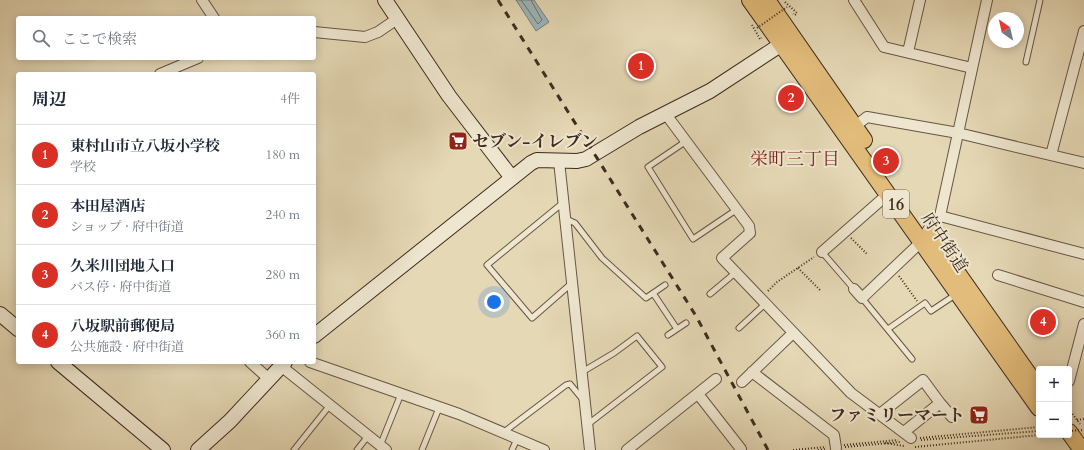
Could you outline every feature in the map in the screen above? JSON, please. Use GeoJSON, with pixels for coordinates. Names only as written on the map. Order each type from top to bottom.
{"type":"FeatureCollection","features":[{"type":"Feature","properties":{"kind":"main road","name":"府中街道"},"geometry":{"type":"LineString","coordinates":[[751,0],[787,41],[854,127],[1036,403]]}},
{"type":"Feature","properties":{"kind":"main road","name":"府中街道"},"geometry":{"type":"LineString","coordinates":[[767,0],[787,41],[888,194],[925,236]]}},
{"type":"Feature","properties":{"kind":"main road","name":"府中街道"},"geometry":{"type":"LineString","coordinates":[[962,290],[1036,385]]}},
{"type":"Feature","properties":{"kind":"main road"},"geometry":{"type":"LineString","coordinates":[[1074,427],[1082,450]]}},
{"type":"Feature","properties":{"kind":"main road"},"geometry":{"type":"LineString","coordinates":[[1060,438],[1069,450]]}},
{"type":"Feature","properties":{"kind":"street"},"geometry":{"type":"LineString","coordinates":[[202,0],[213,16]]}},
{"type":"Feature","properties":{"kind":"street"},"geometry":{"type":"LineString","coordinates":[[385,0],[449,96],[512,178]]}},
{"type":"Feature","properties":{"kind":"street"},"geometry":{"type":"LineString","coordinates":[[854,0],[884,47],[972,68]]}},
{"type":"Feature","properties":{"kind":"street"},"geometry":{"type":"LineString","coordinates":[[908,52],[920,0]]}},
{"type":"Feature","properties":{"kind":"street"},"geometry":{"type":"LineString","coordinates":[[854,289],[862,298],[925,236],[940,216],[987,0]]}},
{"type":"Feature","properties":{"kind":"street"},"geometry":{"type":"LineString","coordinates":[[316,32],[365,37],[378,32],[397,19]]}},
{"type":"Feature","properties":{"kind":"street"},"geometry":{"type":"LineString","coordinates":[[1051,156],[1084,31]]}},
{"type":"Feature","properties":{"kind":"street"},"geometry":{"type":"LineString","coordinates":[[316,334],[531,163],[537,160],[577,161],[586,159],[665,113],[710,91],[787,41]]}},
{"type":"Feature","properties":{"kind":"street"},"geometry":{"type":"LineString","coordinates":[[165,72],[193,60]]}},
{"type":"Feature","properties":{"kind":"street"},"geometry":{"type":"LineString","coordinates":[[665,113],[685,142],[749,226],[750,233],[722,258],[735,274],[851,393],[880,414],[908,438],[940,402]]}},
{"type":"Feature","properties":{"kind":"street"},"geometry":{"type":"LineString","coordinates":[[854,127],[867,117],[958,133],[1084,163]]}},
{"type":"Feature","properties":{"kind":"street"},"geometry":{"type":"LineString","coordinates":[[560,160],[590,450]]}},
{"type":"Feature","properties":{"kind":"street"},"geometry":{"type":"LineString","coordinates":[[822,252],[888,194]]}},
{"type":"Feature","properties":{"kind":"street"},"geometry":{"type":"LineString","coordinates":[[940,216],[1084,254]]}},
{"type":"Feature","properties":{"kind":"street"},"geometry":{"type":"LineString","coordinates":[[998,275],[1084,302]]}},
{"type":"Feature","properties":{"kind":"street"},"geometry":{"type":"LineString","coordinates":[[0,314],[16,327]]}},
{"type":"Feature","properties":{"kind":"street"},"geometry":{"type":"LineString","coordinates":[[1072,370],[1084,324]]}},
{"type":"Feature","properties":{"kind":"street"},"geometry":{"type":"LineString","coordinates":[[742,382],[793,333]]}},
{"type":"Feature","properties":{"kind":"street"},"geometry":{"type":"LineString","coordinates":[[60,364],[163,450]]}},
{"type":"Feature","properties":{"kind":"street"},"geometry":{"type":"LineString","coordinates":[[252,364],[269,379]]}},
{"type":"Feature","properties":{"kind":"street"},"geometry":{"type":"LineString","coordinates":[[198,450],[215,437],[283,364],[383,448]]}},
{"type":"Feature","properties":{"kind":"street"},"geometry":{"type":"LineString","coordinates":[[316,364],[439,408],[544,450]]}},
{"type":"Feature","properties":{"kind":"street"},"geometry":{"type":"LineString","coordinates":[[752,372],[834,435],[836,447]]}},
{"type":"Feature","properties":{"kind":"street"},"geometry":{"type":"LineString","coordinates":[[627,450],[716,379]]}},
{"type":"Feature","properties":{"kind":"street"},"geometry":{"type":"LineString","coordinates":[[880,414],[923,380],[952,417]]}},
{"type":"Feature","properties":{"kind":"street"},"geometry":{"type":"LineString","coordinates":[[698,394],[741,449]]}},
{"type":"Feature","properties":{"kind":"lane"},"geometry":{"type":"LineString","coordinates":[[1026,62],[1040,0]]}},
{"type":"Feature","properties":{"kind":"lane"},"geometry":{"type":"LineString","coordinates":[[685,142],[648,167],[694,239],[736,210]]}},
{"type":"Feature","properties":{"kind":"lane"},"geometry":{"type":"LineString","coordinates":[[564,202],[487,265],[532,318],[573,282]]}},
{"type":"Feature","properties":{"kind":"lane"},"geometry":{"type":"LineString","coordinates":[[565,218],[575,223],[602,258],[646,298],[665,285]]}},
{"type":"Feature","properties":{"kind":"lane"},"geometry":{"type":"LineString","coordinates":[[822,252],[854,289]]}},
{"type":"Feature","properties":{"kind":"lane"},"geometry":{"type":"LineString","coordinates":[[710,294],[735,274]]}},
{"type":"Feature","properties":{"kind":"lane"},"geometry":{"type":"LineString","coordinates":[[888,329],[920,305],[925,303],[932,311],[962,290]]}},
{"type":"Feature","properties":{"kind":"lane"},"geometry":{"type":"LineString","coordinates":[[653,293],[677,329]]}},
{"type":"Feature","properties":{"kind":"lane"},"geometry":{"type":"LineString","coordinates":[[862,298],[912,359]]}},
{"type":"Feature","properties":{"kind":"lane"},"geometry":{"type":"LineString","coordinates":[[739,328],[762,302]]}},
{"type":"Feature","properties":{"kind":"lane"},"geometry":{"type":"LineString","coordinates":[[668,335],[686,322]]}},
{"type":"Feature","properties":{"kind":"lane"},"geometry":{"type":"LineString","coordinates":[[582,372],[614,353],[637,336],[662,367],[587,425]]}},
{"type":"Feature","properties":{"kind":"lane"},"geometry":{"type":"LineString","coordinates":[[503,433],[566,385],[570,384],[584,402]]}},
{"type":"Feature","properties":{"kind":"lane"},"geometry":{"type":"LineString","coordinates":[[383,448],[400,394]]}},
{"type":"Feature","properties":{"kind":"lane"},"geometry":{"type":"LineString","coordinates":[[294,450],[330,405]]}},
{"type":"Feature","properties":{"kind":"lane"},"geometry":{"type":"LineString","coordinates":[[422,450],[439,408]]}},
{"type":"Feature","properties":{"kind":"lane"},"geometry":{"type":"LineString","coordinates":[[357,450],[368,436]]}},
{"type":"Feature","properties":{"kind":"lane"},"geometry":{"type":"LineString","coordinates":[[512,450],[517,439]]}},
{"type":"Feature","properties":{"kind":"path"},"geometry":{"type":"LineString","coordinates":[[757,28],[787,7],[795,15],[797,13],[788,4]]}},
{"type":"Feature","properties":{"kind":"path"},"geometry":{"type":"LineString","coordinates":[[844,232],[867,254]]}},
{"type":"Feature","properties":{"kind":"path"},"geometry":{"type":"LineString","coordinates":[[762,302],[777,282],[822,252]]}},
{"type":"Feature","properties":{"kind":"path"},"geometry":{"type":"LineString","coordinates":[[798,268],[820,290]]}},
{"type":"Feature","properties":{"kind":"path"},"geometry":{"type":"LineString","coordinates":[[893,268],[920,305]]}},
{"type":"Feature","properties":{"kind":"path"},"geometry":{"type":"LineString","coordinates":[[1074,427],[1084,419]]}},
{"type":"Feature","properties":{"kind":"path"},"geometry":{"type":"LineString","coordinates":[[1074,427],[1084,423]]}},
{"type":"Feature","properties":{"kind":"path"},"geometry":{"type":"LineString","coordinates":[[818,450],[908,438],[1036,427]]}},
{"type":"Feature","properties":{"kind":"path"},"geometry":{"type":"LineString","coordinates":[[1074,427],[1084,430]]}},
{"type":"Feature","properties":{"kind":"path"},"geometry":{"type":"LineString","coordinates":[[793,450],[836,447],[908,438],[1036,431]]}},
{"type":"Feature","properties":{"kind":"path"},"geometry":{"type":"LineString","coordinates":[[928,446],[1036,435]]}},
{"type":"Feature","properties":{"kind":"water"},"geometry":{"type":"Polygon","coordinates":[[[516,0],[534,0],[549,22],[536,31],[516,0]]]}},
{"type":"Feature","properties":{"kind":"railway"},"geometry":{"type":"LineString","coordinates":[[498,0],[696,316],[768,450]]}},
{"type":"Feature","properties":{"kind":"place","name":"東村山市立八坂小学校"},"geometry":{"type":"Point","coordinates":[641,66]}},
{"type":"Feature","properties":{"kind":"place","name":"本田屋酒店"},"geometry":{"type":"Point","coordinates":[791,98]}},
{"type":"Feature","properties":{"kind":"place","name":"セブン-イレブン"},"geometry":{"type":"Point","coordinates":[458,141]}},
{"type":"Feature","properties":{"kind":"place","name":"久米川団地入口"},"geometry":{"type":"Point","coordinates":[886,161]}},
{"type":"Feature","properties":{"kind":"place","name":"八坂駅前郵便局"},"geometry":{"type":"Point","coordinates":[1043,322]}},
{"type":"Feature","properties":{"kind":"place","name":"ファミリーマート"},"geometry":{"type":"Point","coordinates":[979,415]}},
{"type":"Feature","properties":{"kind":"district","name":"栄町三丁目"},"geometry":{"type":"Point","coordinates":[795,159]}}]}
